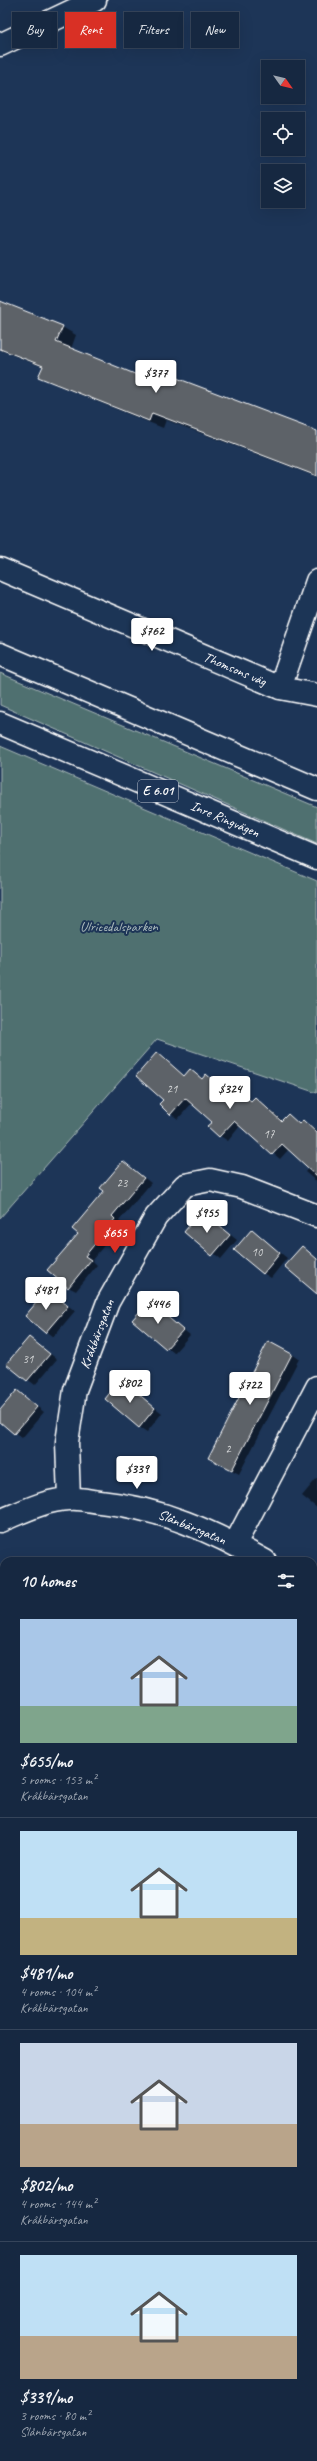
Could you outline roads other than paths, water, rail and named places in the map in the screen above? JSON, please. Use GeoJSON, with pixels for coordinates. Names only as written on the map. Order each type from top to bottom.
{"type":"FeatureCollection","features":[{"type":"Feature","properties":{"kind":"main road"},"geometry":{"type":"LineString","coordinates":[[0,45],[95,0]]}},
{"type":"Feature","properties":{"kind":"main road","name":"Thomsons väg"},"geometry":{"type":"LineString","coordinates":[[0,569],[280,688],[317,695]]}},
{"type":"Feature","properties":{"kind":"main road"},"geometry":{"type":"LineString","coordinates":[[280,688],[317,581]]}},
{"type":"Feature","properties":{"kind":"main road"},"geometry":{"type":"LineString","coordinates":[[0,654],[317,789]]}},
{"type":"Feature","properties":{"kind":"main road","name":"Inre Ringvägen"},"geometry":{"type":"LineString","coordinates":[[0,723],[317,858]]}},
{"type":"Feature","properties":{"kind":"main road","name":"Kråkbärsgatan"},"geometry":{"type":"LineString","coordinates":[[69,1499],[67,1442],[75,1390],[108,1302],[156,1217],[184,1185],[210,1180],[242,1187],[317,1216]]}},
{"type":"Feature","properties":{"kind":"main road"},"geometry":{"type":"LineString","coordinates":[[235,1544],[317,1387]]}},
{"type":"Feature","properties":{"kind":"main road","name":"Slånbärsgatan"},"geometry":{"type":"LineString","coordinates":[[0,1521],[31,1508],[69,1499],[150,1509],[190,1523],[235,1544],[258,1557]]}},
{"type":"Feature","properties":{"kind":"park label","name":"Ulricedalsparken"},"geometry":{"type":"Point","coordinates":[119,926]}}]}
